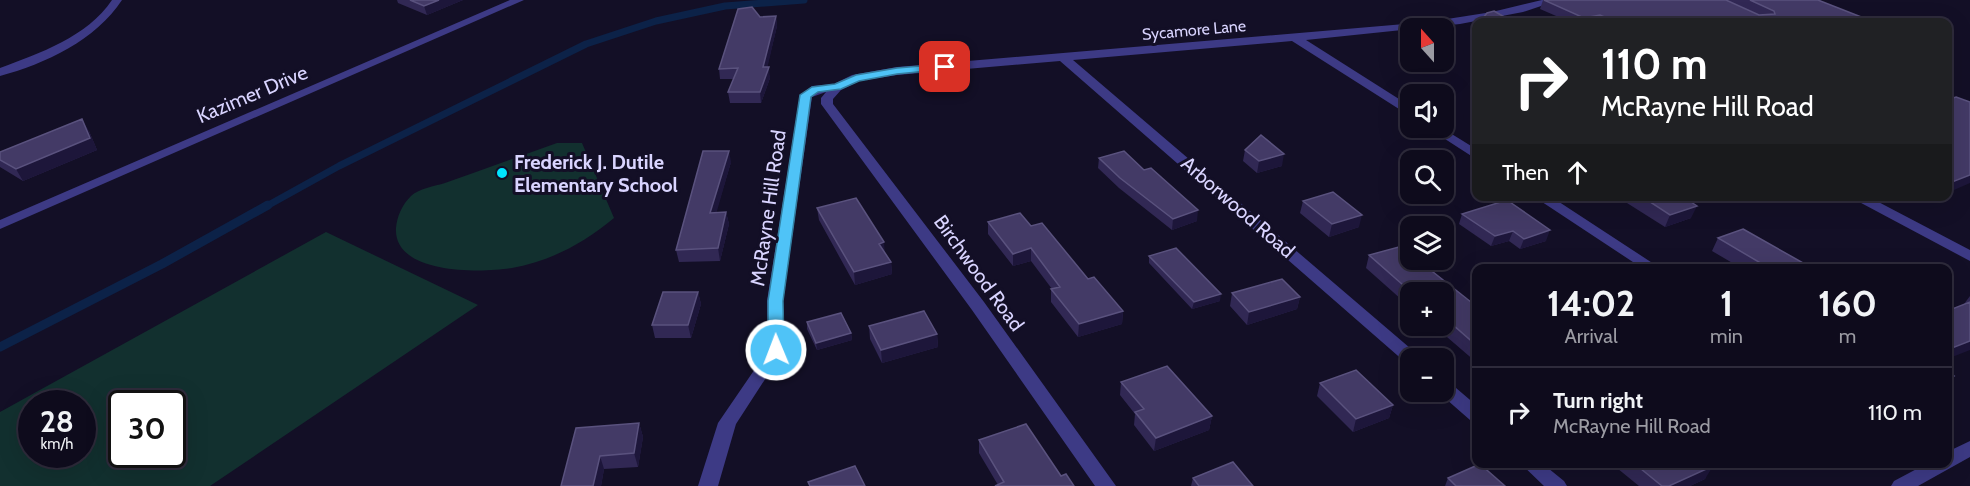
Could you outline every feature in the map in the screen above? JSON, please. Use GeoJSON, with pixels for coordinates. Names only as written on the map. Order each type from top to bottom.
{"type":"FeatureCollection","features":[{"type":"Feature","properties":{"kind":"street"},"geometry":{"type":"LineString","coordinates":[[0,72],[43,55],[76,37],[107,15],[117,0]]}},
{"type":"Feature","properties":{"kind":"street","name":"Kazimer Drive"},"geometry":{"type":"LineString","coordinates":[[0,225],[519,0]]}},
{"type":"Feature","properties":{"kind":"street","name":"Sycamore Lane"},"geometry":{"type":"LineString","coordinates":[[1474,18],[1528,8],[1554,0]]}},
{"type":"Feature","properties":{"kind":"street"},"geometry":{"type":"LineString","coordinates":[[1497,14],[1506,18]]}},
{"type":"Feature","properties":{"kind":"street","name":"Sycamore Lane"},"geometry":{"type":"LineString","coordinates":[[837,87],[856,78],[897,71],[1294,37],[1472,18]]}},
{"type":"Feature","properties":{"kind":"street"},"geometry":{"type":"LineString","coordinates":[[1294,37],[1400,106]]}},
{"type":"Feature","properties":{"kind":"street","name":"Arborwood Road"},"geometry":{"type":"LineString","coordinates":[[1064,58],[1400,348]]}},
{"type":"Feature","properties":{"kind":"street","name":"McRayne Hill Road"},"geometry":{"type":"LineString","coordinates":[[708,486],[727,423],[776,350],[776,301],[806,95],[816,89],[837,87]]}},
{"type":"Feature","properties":{"kind":"street","name":"Birchwood Road"},"geometry":{"type":"LineString","coordinates":[[837,87],[827,98],[827,104],[978,306],[1106,486]]}},
{"type":"Feature","properties":{"kind":"street"},"geometry":{"type":"LineString","coordinates":[[1450,138],[1472,152]]}},
{"type":"Feature","properties":{"kind":"street"},"geometry":{"type":"LineString","coordinates":[[1548,201],[1646,264]]}},
{"type":"Feature","properties":{"kind":"street"},"geometry":{"type":"LineString","coordinates":[[1865,201],[1970,256]]}},
{"type":"Feature","properties":{"kind":"street"},"geometry":{"type":"LineString","coordinates":[[1454,396],[1472,411]]}},
{"type":"Feature","properties":{"kind":"street"},"geometry":{"type":"LineString","coordinates":[[1952,458],[1970,448]]}},
{"type":"Feature","properties":{"kind":"street"},"geometry":{"type":"LineString","coordinates":[[1536,468],[1557,486]]}},
{"type":"Feature","properties":{"kind":"street"},"geometry":{"type":"LineString","coordinates":[[1901,486],[1933,468]]}},
{"type":"Feature","properties":{"kind":"green space"},"geometry":{"type":"Polygon","coordinates":[[[557,143],[582,143],[614,218],[591,235],[554,256],[526,265],[498,270],[461,270],[423,263],[409,255],[399,243],[396,228],[400,211],[414,194],[557,143]]]}},
{"type":"Feature","properties":{"kind":"green space"},"geometry":{"type":"Polygon","coordinates":[[[326,232],[478,305],[210,486],[0,486],[0,412],[18,402],[18,468],[96,468],[96,390],[40,390],[326,232]]]}},
{"type":"Feature","properties":{"kind":"building"},"geometry":{"type":"Polygon","coordinates":[[[410,0],[439,0],[424,6],[410,0]]]}},
{"type":"Feature","properties":{"kind":"building"},"geometry":{"type":"Polygon","coordinates":[[[1544,0],[1726,0],[1759,15],[1775,14],[1774,11],[1750,0],[1818,0],[1864,18],[1607,18],[1600,15],[1584,18],[1544,0]]]}},
{"type":"Feature","properties":{"kind":"building"},"geometry":{"type":"Polygon","coordinates":[[[752,7],[760,17],[776,16],[763,67],[769,67],[760,92],[728,92],[738,68],[719,69],[738,9],[752,7]]]}},
{"type":"Feature","properties":{"kind":"building"},"geometry":{"type":"Polygon","coordinates":[[[1494,11],[1506,18],[1483,18],[1487,13],[1494,11]]]}},
{"type":"Feature","properties":{"kind":"building"},"geometry":{"type":"Polygon","coordinates":[[[1956,97],[1970,102],[1970,175],[1952,182],[1952,98],[1956,97]]]}},
{"type":"Feature","properties":{"kind":"building"},"geometry":{"type":"Polygon","coordinates":[[[82,119],[90,138],[16,169],[0,160],[0,152],[82,119]]]}},
{"type":"Feature","properties":{"kind":"building"},"geometry":{"type":"Polygon","coordinates":[[[1261,135],[1284,154],[1259,161],[1245,150],[1261,135]]]}},
{"type":"Feature","properties":{"kind":"building"},"geometry":{"type":"Polygon","coordinates":[[[703,151],[729,151],[710,213],[726,212],[718,248],[676,250],[703,151]]]}},
{"type":"Feature","properties":{"kind":"building"},"geometry":{"type":"Polygon","coordinates":[[[1124,151],[1144,170],[1151,168],[1198,210],[1173,219],[1120,178],[1099,158],[1124,151]]]}},
{"type":"Feature","properties":{"kind":"building"},"geometry":{"type":"Polygon","coordinates":[[[1333,192],[1362,215],[1332,224],[1303,201],[1333,192]]]}},
{"type":"Feature","properties":{"kind":"building"},"geometry":{"type":"Polygon","coordinates":[[[856,198],[884,242],[879,244],[891,262],[854,272],[817,208],[856,198]]]}},
{"type":"Feature","properties":{"kind":"building"},"geometry":{"type":"Polygon","coordinates":[[[1508,201],[1550,230],[1524,239],[1513,231],[1495,236],[1462,214],[1508,201]]]}},
{"type":"Feature","properties":{"kind":"building"},"geometry":{"type":"Polygon","coordinates":[[[1649,201],[1690,201],[1697,206],[1670,215],[1649,201]]]}},
{"type":"Feature","properties":{"kind":"building"},"geometry":{"type":"Polygon","coordinates":[[[1020,213],[1031,226],[1042,223],[1088,279],[1094,277],[1123,311],[1079,324],[1051,289],[1060,287],[1031,248],[1013,254],[988,222],[1020,213]]]}},
{"type":"Feature","properties":{"kind":"building"},"geometry":{"type":"Polygon","coordinates":[[[1743,229],[1805,264],[1762,264],[1718,238],[1743,229]]]}},
{"type":"Feature","properties":{"kind":"building"},"geometry":{"type":"Polygon","coordinates":[[[1400,247],[1400,270],[1431,270],[1446,282],[1400,282],[1369,255],[1400,247]]]}},
{"type":"Feature","properties":{"kind":"building"},"geometry":{"type":"Polygon","coordinates":[[[1176,248],[1221,294],[1194,302],[1149,256],[1176,248]]]}},
{"type":"Feature","properties":{"kind":"building"},"geometry":{"type":"Polygon","coordinates":[[[1282,279],[1300,297],[1249,312],[1232,293],[1282,279]]]}},
{"type":"Feature","properties":{"kind":"building"},"geometry":{"type":"Polygon","coordinates":[[[1454,289],[1472,303],[1472,342],[1454,326],[1454,289]]]}},
{"type":"Feature","properties":{"kind":"building"},"geometry":{"type":"Polygon","coordinates":[[[663,292],[698,292],[688,325],[652,325],[663,292]]]}},
{"type":"Feature","properties":{"kind":"building"},"geometry":{"type":"Polygon","coordinates":[[[1970,302],[1970,341],[1952,348],[1952,309],[1970,302]]]}},
{"type":"Feature","properties":{"kind":"building"},"geometry":{"type":"Polygon","coordinates":[[[924,311],[937,334],[881,350],[869,326],[924,311]]]}},
{"type":"Feature","properties":{"kind":"building"},"geometry":{"type":"Polygon","coordinates":[[[841,313],[851,333],[816,343],[807,322],[841,313]]]}},
{"type":"Feature","properties":{"kind":"building"},"geometry":{"type":"Polygon","coordinates":[[[1167,366],[1212,416],[1156,438],[1135,412],[1144,409],[1121,382],[1167,366]]]}},
{"type":"Feature","properties":{"kind":"building"},"geometry":{"type":"Polygon","coordinates":[[[1356,370],[1393,405],[1356,419],[1320,383],[1356,370]]]}},
{"type":"Feature","properties":{"kind":"building"},"geometry":{"type":"Polygon","coordinates":[[[639,423],[634,453],[600,456],[593,486],[561,486],[576,428],[639,423]]]}},
{"type":"Feature","properties":{"kind":"building"},"geometry":{"type":"Polygon","coordinates":[[[1026,424],[1061,476],[1066,474],[1074,486],[995,486],[1004,482],[979,440],[1026,424]]]}},
{"type":"Feature","properties":{"kind":"building"},"geometry":{"type":"Polygon","coordinates":[[[1233,462],[1253,486],[1199,486],[1193,478],[1233,462]]]}},
{"type":"Feature","properties":{"kind":"building"},"geometry":{"type":"Polygon","coordinates":[[[855,466],[865,486],[810,486],[808,482],[855,466]]]}},
{"type":"Feature","properties":{"kind":"building"},"geometry":{"type":"Polygon","coordinates":[[[1472,468],[1485,468],[1505,486],[1456,486],[1448,478],[1472,468]]]}},
{"type":"Feature","properties":{"kind":"building"},"geometry":{"type":"Polygon","coordinates":[[[1640,468],[1709,468],[1669,486],[1662,486],[1640,468]]]}},
{"type":"Feature","properties":{"kind":"waterway"},"geometry":{"type":"LineString","coordinates":[[265,207],[339,166],[586,44],[656,21],[725,6],[804,0]]}},
{"type":"Feature","properties":{"kind":"waterway"},"geometry":{"type":"LineString","coordinates":[[0,347],[162,264],[268,205]]}},
{"type":"Feature","properties":{"kind":"place","name":"Frederick J. Dutile Elementary School"},"geometry":{"type":"Point","coordinates":[502,173]}},
{"type":"Feature","properties":{"kind":"route"},"geometry":{"type":"LineString","coordinates":[[776,350],[776,301],[806,95],[816,89],[837,87],[856,78],[897,71],[945,67]]}}]}
